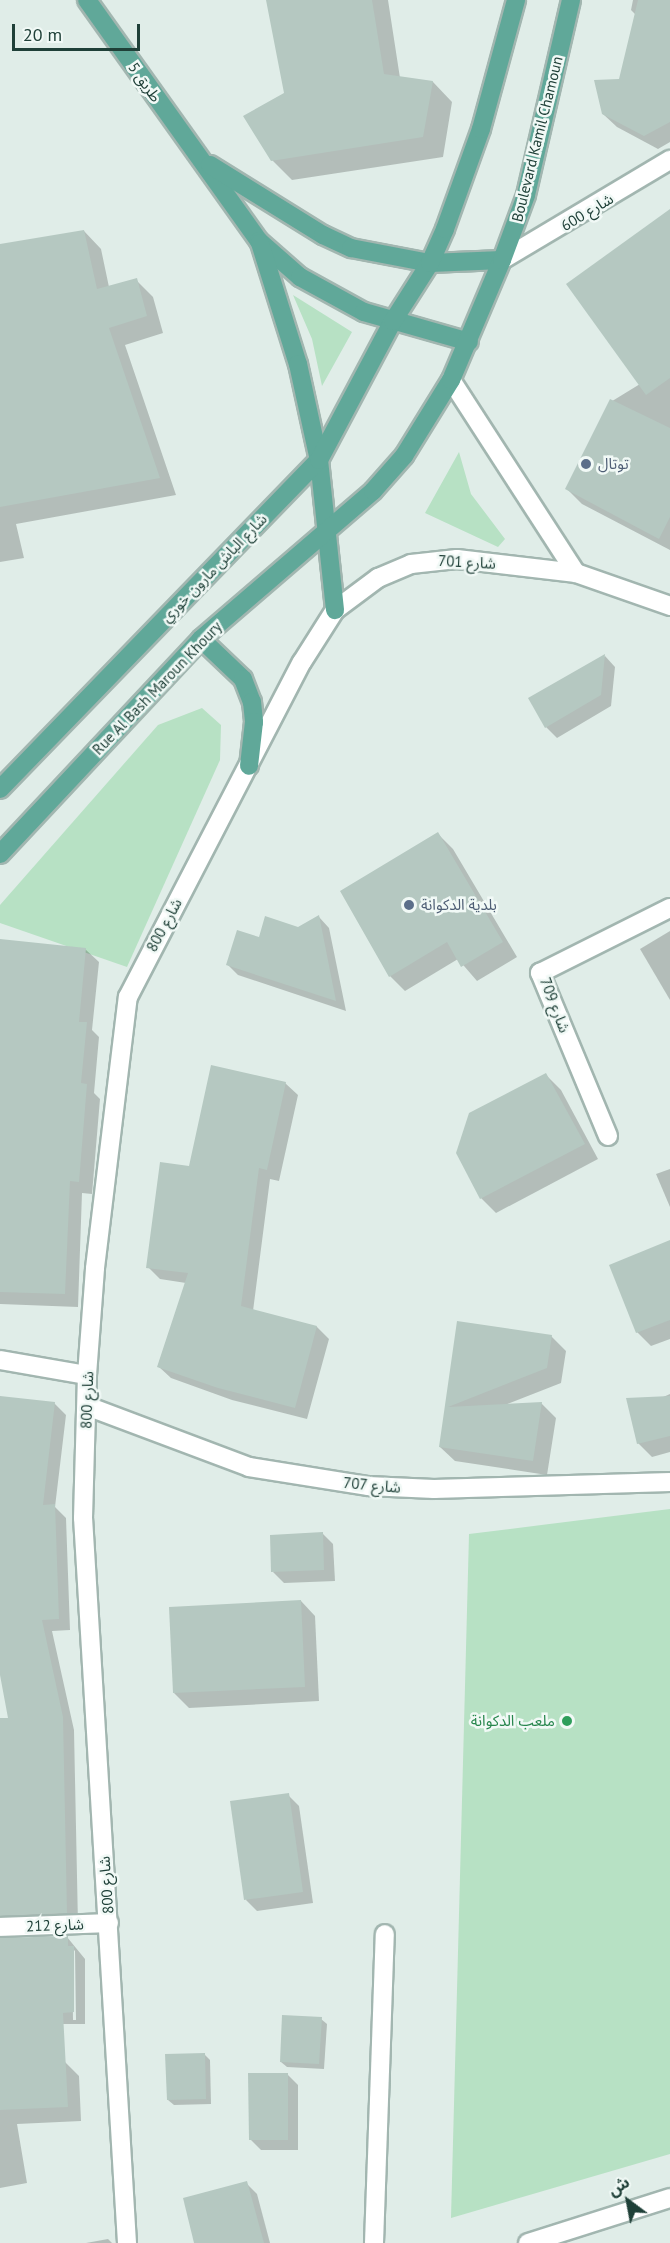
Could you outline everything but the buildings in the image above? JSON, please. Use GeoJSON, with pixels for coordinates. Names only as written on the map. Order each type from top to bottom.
{"type":"FeatureCollection","features":[{"type":"Feature","properties":{"kind":"main road","name":"طريق 5"},"geometry":{"type":"LineString","coordinates":[[87,0],[206,163],[259,241]]}},
{"type":"Feature","properties":{"kind":"main road"},"geometry":{"type":"LineString","coordinates":[[393,321],[430,263],[481,129],[516,0]]}},
{"type":"Feature","properties":{"kind":"main road","name":"Boulevard Kamil Chamoun"},"geometry":{"type":"LineString","coordinates":[[451,380],[502,260],[525,195],[571,0]]}},
{"type":"Feature","properties":{"kind":"main road"},"geometry":{"type":"LineString","coordinates":[[206,163],[323,235],[351,248],[430,263],[502,260]]}},
{"type":"Feature","properties":{"kind":"main road"},"geometry":{"type":"LineString","coordinates":[[259,241],[300,278],[330,296],[393,321],[469,342]]}},
{"type":"Feature","properties":{"kind":"main road"},"geometry":{"type":"LineString","coordinates":[[259,241],[298,364],[319,460],[324,533],[334,610]]}},
{"type":"Feature","properties":{"kind":"main road","name":"شارع الباش مارون خوري"},"geometry":{"type":"LineString","coordinates":[[0,789],[319,460],[393,321]]}},
{"type":"Feature","properties":{"kind":"main road","name":"Rue Al Bash Maroun Khoury"},"geometry":{"type":"LineString","coordinates":[[0,854],[201,639],[373,491],[404,456],[451,380]]}},
{"type":"Feature","properties":{"kind":"main road"},"geometry":{"type":"LineString","coordinates":[[201,639],[243,679],[252,702],[254,722],[249,766]]}},
{"type":"Feature","properties":{"kind":"street","name":"شارع 600"},"geometry":{"type":"LineString","coordinates":[[502,260],[670,160]]}},
{"type":"Feature","properties":{"kind":"street"},"geometry":{"type":"LineString","coordinates":[[451,380],[576,573]]}},
{"type":"Feature","properties":{"kind":"street","name":"شارع 701"},"geometry":{"type":"LineString","coordinates":[[334,610],[392,570],[433,559],[457,559],[576,573],[670,606]]}},
{"type":"Feature","properties":{"kind":"street","name":"800 شارع"},"geometry":{"type":"LineString","coordinates":[[127,2243],[83,1518],[87,1375],[108,1150],[128,997],[302,662],[334,610]]}},
{"type":"Feature","properties":{"kind":"street","name":"شارع 709"},"geometry":{"type":"LineString","coordinates":[[608,1136],[540,973],[670,908]]}},
{"type":"Feature","properties":{"kind":"street"},"geometry":{"type":"LineString","coordinates":[[0,1360],[87,1375]]}},
{"type":"Feature","properties":{"kind":"street","name":"شارع 707"},"geometry":{"type":"LineString","coordinates":[[87,1406],[249,1467],[368,1486],[434,1489],[670,1482]]}},
{"type":"Feature","properties":{"kind":"street","name":"شارع 212"},"geometry":{"type":"LineString","coordinates":[[0,1927],[109,1923]]}},
{"type":"Feature","properties":{"kind":"street"},"geometry":{"type":"LineString","coordinates":[[375,2243],[385,1934]]}},
{"type":"Feature","properties":{"kind":"street"},"geometry":{"type":"LineString","coordinates":[[528,2243],[670,2198]]}},
{"type":"Feature","properties":{"kind":"green space"},"geometry":{"type":"Polygon","coordinates":[[[293,295],[352,332],[322,386],[312,339],[293,295]]]}},
{"type":"Feature","properties":{"kind":"green space"},"geometry":{"type":"Polygon","coordinates":[[[459,452],[471,494],[505,539],[498,547],[425,513],[459,452]]]}},
{"type":"Feature","properties":{"kind":"green space"},"geometry":{"type":"Polygon","coordinates":[[[202,708],[221,725],[220,760],[127,967],[0,923],[0,905],[158,725],[202,708]]]}},
{"type":"Feature","properties":{"kind":"green space","name":"ملعب الدكوانة"},"geometry":{"type":"Polygon","coordinates":[[[670,1509],[670,2154],[451,2218],[469,1534],[670,1509]]]}},
{"type":"Feature","properties":{"kind":"place","name":"توتال"},"geometry":{"type":"Point","coordinates":[586,464]}},
{"type":"Feature","properties":{"kind":"place","name":"بلدية الدكوانة"},"geometry":{"type":"Point","coordinates":[409,905]}},
{"type":"Feature","properties":{"kind":"place","name":"ملعب الدكوانة"},"geometry":{"type":"Point","coordinates":[567,1721]}}]}
